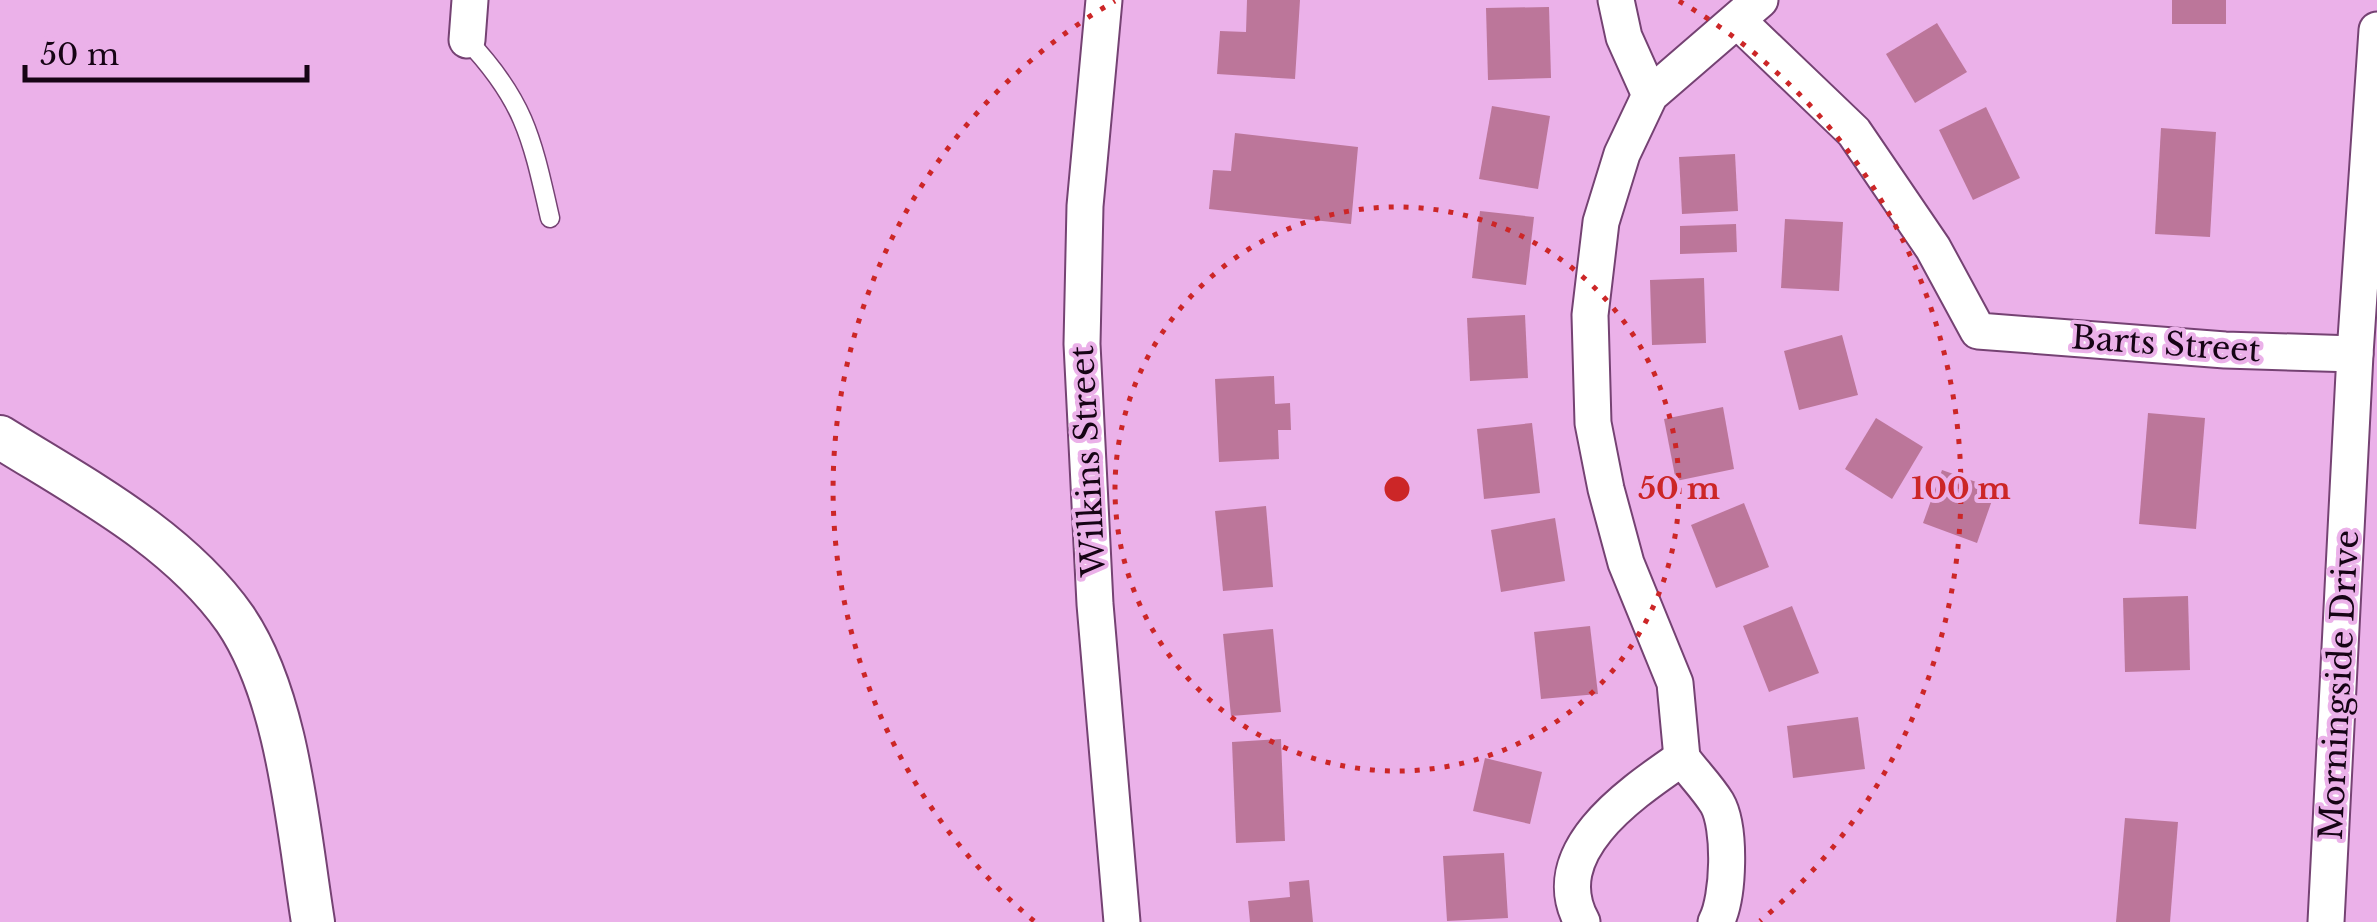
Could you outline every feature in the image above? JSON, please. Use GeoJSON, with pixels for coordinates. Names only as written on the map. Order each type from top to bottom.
{"type":"FeatureCollection","features":[{"type":"Feature","properties":{"kind":"street"},"geometry":{"type":"LineString","coordinates":[[467,40],[470,0]]}},
{"type":"Feature","properties":{"kind":"street","name":"Wilkins Street"},"geometry":{"type":"LineString","coordinates":[[1104,0],[1085,206],[1082,344],[1095,604],[1122,922]]}},
{"type":"Feature","properties":{"kind":"street"},"geometry":{"type":"LineString","coordinates":[[1616,0],[1624,38],[1650,95]]}},
{"type":"Feature","properties":{"kind":"street"},"geometry":{"type":"LineString","coordinates":[[1716,922],[1723,909],[1726,849],[1719,806],[1682,758],[1675,683],[1626,564],[1606,489],[1593,423],[1589,365],[1601,222],[1622,154],[1650,95],[1750,11]]}},
{"type":"Feature","properties":{"kind":"street","name":"Barts Street"},"geometry":{"type":"LineString","coordinates":[[1750,11],[1854,132],[1933,248],[1978,331],[2225,350],[2355,354]]}},
{"type":"Feature","properties":{"kind":"street","name":"Morningside Drive"},"geometry":{"type":"LineString","coordinates":[[2326,922],[2355,354],[2377,30]]}},
{"type":"Feature","properties":{"kind":"street"},"geometry":{"type":"LineString","coordinates":[[0,437],[126,514],[194,574],[235,620],[262,676],[278,729],[313,922]]}},
{"type":"Feature","properties":{"kind":"street"},"geometry":{"type":"LineString","coordinates":[[1582,922],[1576,911],[1573,876],[1586,843],[1639,788],[1682,758]]}},
{"type":"Feature","properties":{"kind":"lane"},"geometry":{"type":"LineString","coordinates":[[467,40],[501,76],[531,131],[550,218]]}},
{"type":"Feature","properties":{"kind":"building"},"geometry":{"type":"Polygon","coordinates":[[[1247,0],[1300,0],[1295,79],[1217,74],[1220,31],[1246,32],[1247,0]]]}},
{"type":"Feature","properties":{"kind":"building"},"geometry":{"type":"Polygon","coordinates":[[[2172,0],[2226,0],[2226,24],[2172,24],[2172,0]]]}},
{"type":"Feature","properties":{"kind":"building"},"geometry":{"type":"Polygon","coordinates":[[[1549,7],[1551,78],[1488,80],[1486,8],[1549,7]]]}},
{"type":"Feature","properties":{"kind":"building"},"geometry":{"type":"Polygon","coordinates":[[[1937,23],[1967,72],[1915,103],[1886,54],[1937,23]]]}},
{"type":"Feature","properties":{"kind":"building"},"geometry":{"type":"Polygon","coordinates":[[[1492,106],[1550,116],[1538,189],[1479,179],[1492,106]]]}},
{"type":"Feature","properties":{"kind":"building"},"geometry":{"type":"Polygon","coordinates":[[[1986,107],[2020,178],[1973,200],[1939,130],[1986,107]]]}},
{"type":"Feature","properties":{"kind":"building"},"geometry":{"type":"Polygon","coordinates":[[[2161,128],[2216,132],[2210,237],[2155,234],[2161,128]]]}},
{"type":"Feature","properties":{"kind":"building"},"geometry":{"type":"Polygon","coordinates":[[[1235,133],[1358,147],[1351,224],[1209,209],[1213,170],[1231,171],[1235,133]]]}},
{"type":"Feature","properties":{"kind":"building"},"geometry":{"type":"Polygon","coordinates":[[[1735,154],[1738,211],[1682,214],[1679,157],[1735,154]]]}},
{"type":"Feature","properties":{"kind":"building"},"geometry":{"type":"Polygon","coordinates":[[[1480,211],[1534,217],[1526,285],[1472,278],[1480,211]]]}},
{"type":"Feature","properties":{"kind":"building"},"geometry":{"type":"Polygon","coordinates":[[[1785,219],[1843,222],[1839,291],[1781,288],[1785,219]]]}},
{"type":"Feature","properties":{"kind":"building"},"geometry":{"type":"Polygon","coordinates":[[[1736,224],[1737,252],[1680,254],[1680,226],[1736,224]]]}},
{"type":"Feature","properties":{"kind":"building"},"geometry":{"type":"Polygon","coordinates":[[[1704,278],[1706,343],[1652,345],[1650,280],[1704,278]]]}},
{"type":"Feature","properties":{"kind":"building"},"geometry":{"type":"Polygon","coordinates":[[[1525,315],[1528,378],[1470,381],[1467,318],[1525,315]]]}},
{"type":"Feature","properties":{"kind":"building"},"geometry":{"type":"Polygon","coordinates":[[[1842,335],[1858,395],[1799,410],[1784,351],[1842,335]]]}},
{"type":"Feature","properties":{"kind":"building"},"geometry":{"type":"Polygon","coordinates":[[[1274,376],[1275,404],[1290,403],[1291,430],[1278,430],[1279,459],[1219,462],[1215,379],[1274,376]]]}},
{"type":"Feature","properties":{"kind":"building"},"geometry":{"type":"Polygon","coordinates":[[[1723,407],[1734,469],[1676,481],[1664,419],[1723,407]]]}},
{"type":"Feature","properties":{"kind":"building"},"geometry":{"type":"Polygon","coordinates":[[[2148,413],[2205,418],[2196,529],[2139,524],[2148,413]]]}},
{"type":"Feature","properties":{"kind":"building"},"geometry":{"type":"Polygon","coordinates":[[[1876,418],[1923,447],[1892,499],[1845,469],[1876,418]]]}},
{"type":"Feature","properties":{"kind":"building"},"geometry":{"type":"Polygon","coordinates":[[[1532,423],[1540,493],[1484,499],[1477,429],[1532,423]]]}},
{"type":"Feature","properties":{"kind":"building"},"geometry":{"type":"Polygon","coordinates":[[[1942,470],[1996,489],[1977,543],[1923,523],[1942,470]]]}},
{"type":"Feature","properties":{"kind":"building"},"geometry":{"type":"Polygon","coordinates":[[[1744,503],[1769,567],[1716,588],[1691,525],[1744,503]]]}},
{"type":"Feature","properties":{"kind":"building"},"geometry":{"type":"Polygon","coordinates":[[[1266,506],[1273,587],[1223,591],[1215,511],[1266,506]]]}},
{"type":"Feature","properties":{"kind":"building"},"geometry":{"type":"Polygon","coordinates":[[[1555,518],[1565,581],[1501,592],[1491,530],[1555,518]]]}},
{"type":"Feature","properties":{"kind":"building"},"geometry":{"type":"Polygon","coordinates":[[[2188,596],[2190,670],[2125,672],[2123,598],[2188,596]]]}},
{"type":"Feature","properties":{"kind":"building"},"geometry":{"type":"Polygon","coordinates":[[[1792,606],[1819,673],[1769,692],[1743,626],[1792,606]]]}},
{"type":"Feature","properties":{"kind":"building"},"geometry":{"type":"Polygon","coordinates":[[[1590,626],[1598,694],[1541,699],[1534,632],[1590,626]]]}},
{"type":"Feature","properties":{"kind":"building"},"geometry":{"type":"Polygon","coordinates":[[[1273,629],[1281,712],[1231,716],[1223,634],[1273,629]]]}},
{"type":"Feature","properties":{"kind":"building"},"geometry":{"type":"Polygon","coordinates":[[[1858,717],[1865,769],[1793,778],[1787,726],[1858,717]]]}},
{"type":"Feature","properties":{"kind":"building"},"geometry":{"type":"Polygon","coordinates":[[[1281,739],[1285,841],[1236,843],[1232,742],[1281,739]]]}},
{"type":"Feature","properties":{"kind":"building"},"geometry":{"type":"Polygon","coordinates":[[[1485,758],[1542,772],[1530,824],[1473,811],[1485,758]]]}},
{"type":"Feature","properties":{"kind":"building"},"geometry":{"type":"Polygon","coordinates":[[[2125,818],[2178,822],[2170,922],[2116,922],[2125,818]]]}},
{"type":"Feature","properties":{"kind":"building"},"geometry":{"type":"Polygon","coordinates":[[[1504,853],[1508,918],[1447,921],[1443,856],[1504,853]]]}},
{"type":"Feature","properties":{"kind":"building"},"geometry":{"type":"Polygon","coordinates":[[[1309,880],[1313,922],[1250,922],[1248,901],[1290,897],[1289,882],[1309,880]]]}}]}
